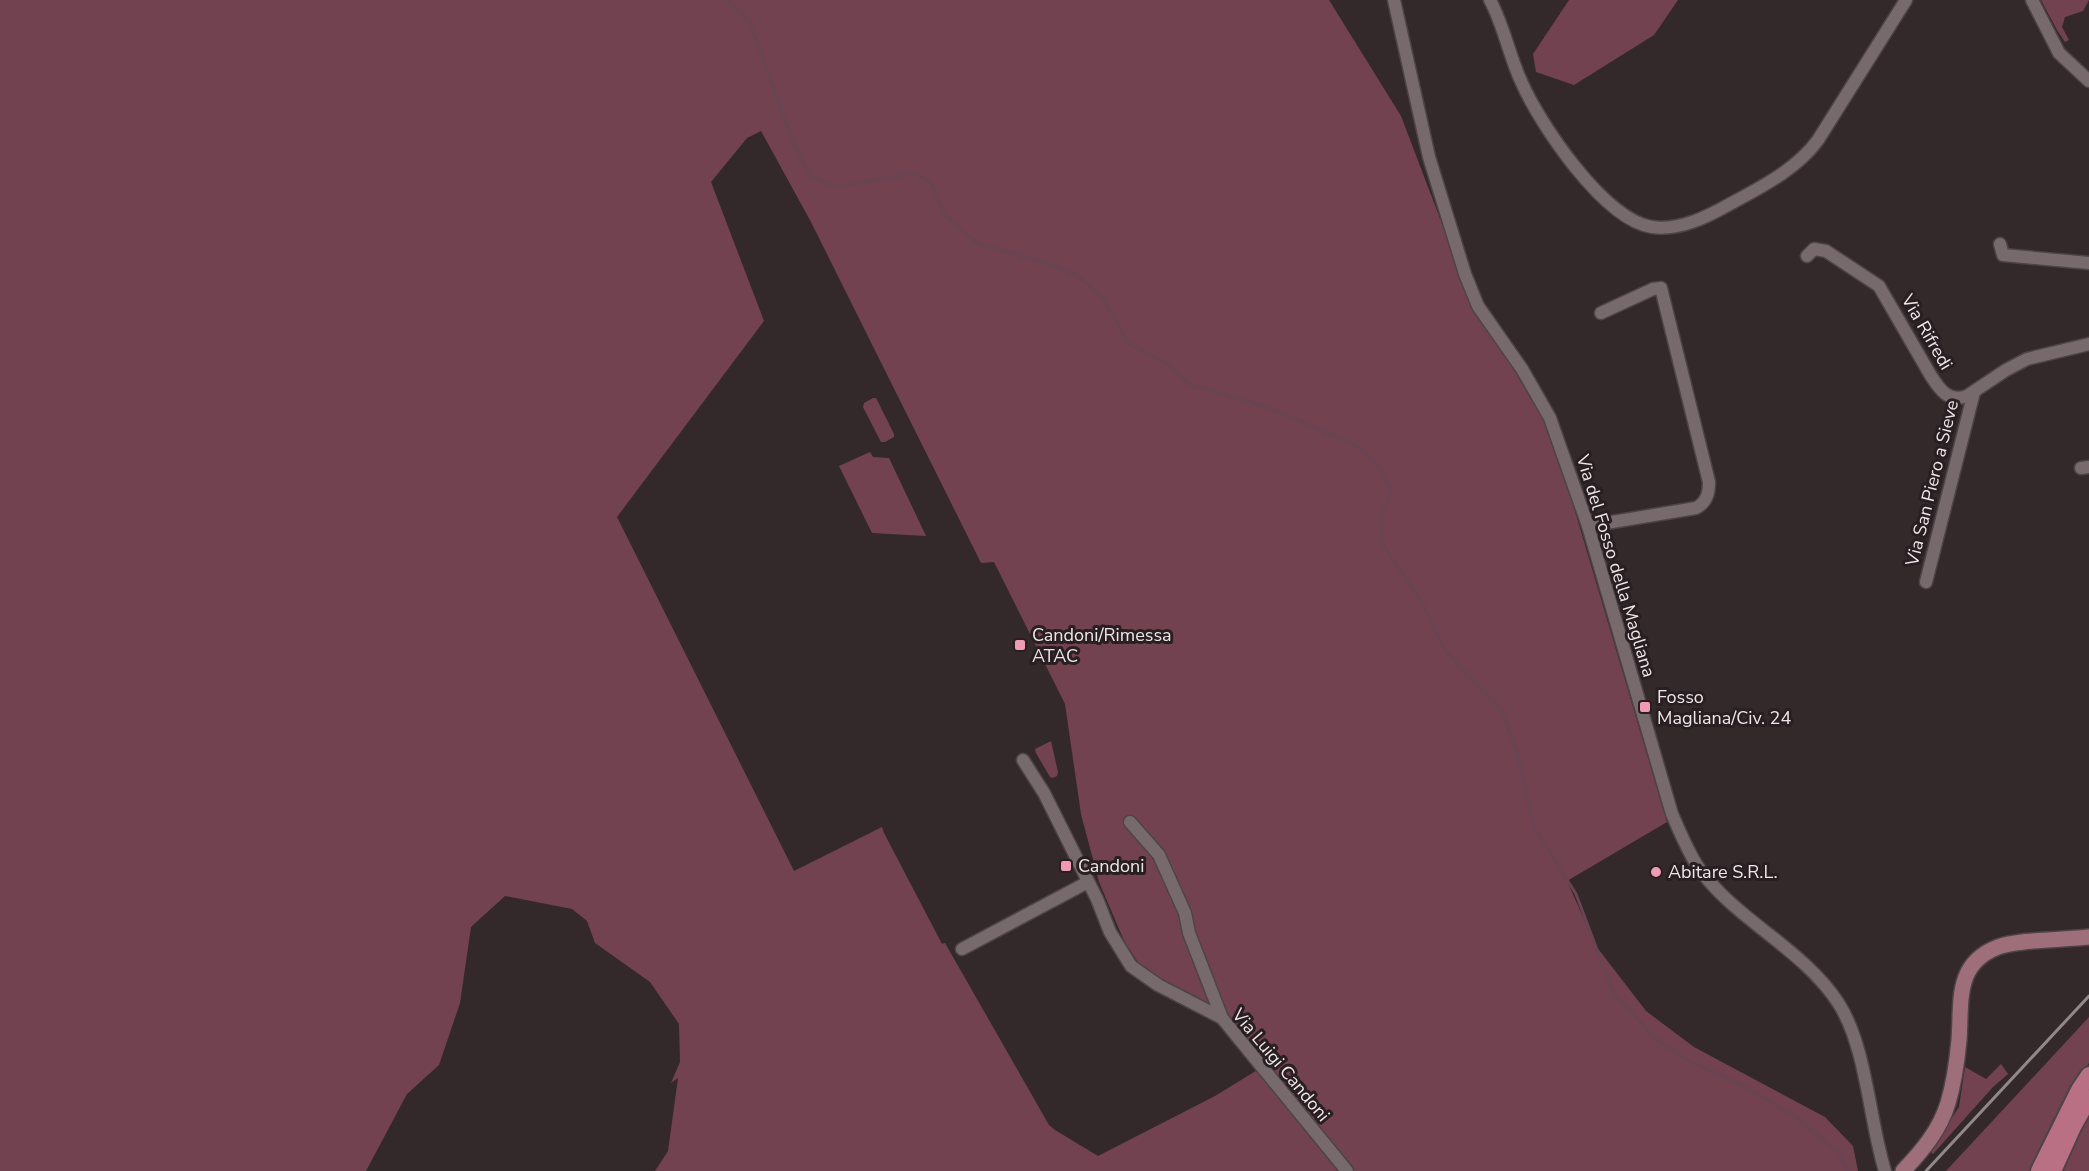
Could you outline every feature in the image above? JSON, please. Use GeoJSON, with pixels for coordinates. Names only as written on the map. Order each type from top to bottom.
{"type":"FeatureCollection","features":[{"type":"Feature","properties":{"kind":"highway"},"geometry":{"type":"LineString","coordinates":[[2039,1171],[2079,1089],[2089,1075]]}},
{"type":"Feature","properties":{"kind":"highway"},"geometry":{"type":"LineString","coordinates":[[2053,1171],[2089,1098]]}},
{"type":"Feature","properties":{"kind":"main road"},"geometry":{"type":"LineString","coordinates":[[1903,1171],[1933,1136],[1947,1106],[1957,1057],[1960,993],[1970,969],[1984,955],[2001,945],[2089,937]]}},
{"type":"Feature","properties":{"kind":"street","name":"Via del Fosso della Magliana"},"geometry":{"type":"LineString","coordinates":[[1394,0],[1429,157],[1465,273],[1478,306],[1522,369],[1550,418],[1588,526],[1672,814],[1683,841],[1699,868],[1715,886],[1809,968],[1839,1004],[1855,1038],[1885,1171]]}},
{"type":"Feature","properties":{"kind":"street"},"geometry":{"type":"LineString","coordinates":[[1490,0],[1522,84],[1555,139],[1588,183],[1617,209],[1640,224],[1660,228],[1682,225],[1715,212],[1782,173],[1804,157],[1818,140],[1906,0]]}},
{"type":"Feature","properties":{"kind":"street"},"geometry":{"type":"LineString","coordinates":[[2032,0],[2058,53],[2089,81]]}},
{"type":"Feature","properties":{"kind":"street"},"geometry":{"type":"LineString","coordinates":[[2000,244],[2002,255],[2089,263]]}},
{"type":"Feature","properties":{"kind":"street","name":"Via Rifredi"},"geometry":{"type":"LineString","coordinates":[[1808,256],[1814,249],[1826,251],[1879,286],[1940,390],[1956,398],[1965,397],[1974,392]]}},
{"type":"Feature","properties":{"kind":"street"},"geometry":{"type":"LineString","coordinates":[[1588,526],[1696,508],[1704,503],[1709,488],[1661,288],[1653,289],[1601,314]]}},
{"type":"Feature","properties":{"kind":"street"},"geometry":{"type":"LineString","coordinates":[[1974,392],[2027,359],[2089,344]]}},
{"type":"Feature","properties":{"kind":"street","name":"Via San Piero a Sieve"},"geometry":{"type":"LineString","coordinates":[[1926,582],[1974,392]]}},
{"type":"Feature","properties":{"kind":"street","name":"Via Luigi Candoni"},"geometry":{"type":"LineString","coordinates":[[1023,760],[1044,794],[1110,932],[1131,966],[1158,985],[1222,1018],[1347,1171]]}},
{"type":"Feature","properties":{"kind":"street"},"geometry":{"type":"LineString","coordinates":[[1130,822],[1159,855],[1185,913],[1189,933],[1222,1018]]}},
{"type":"Feature","properties":{"kind":"street"},"geometry":{"type":"LineString","coordinates":[[962,949],[1088,882]]}},
{"type":"Feature","properties":{"kind":"shaded area"},"geometry":{"type":"Polygon","coordinates":[[[0,0],[1329,0],[1401,116],[1468,292],[1542,409],[1556,447],[1667,822],[1567,881],[1596,946],[1646,1011],[1694,1047],[1825,1117],[1853,1146],[1858,1171],[655,1171],[668,1151],[678,1078],[671,1083],[680,1062],[679,1024],[650,982],[595,943],[587,921],[572,909],[505,896],[471,927],[460,1003],[439,1065],[407,1094],[366,1171],[0,1171],[0,0]],[[761,131],[747,138],[711,182],[764,321],[617,517],[794,871],[882,827],[942,944],[945,943],[1049,1125],[1098,1156],[1215,1096],[1259,1069],[1240,1033],[1142,968],[1125,943],[1099,882],[1081,814],[1065,704],[994,562],[981,563],[811,222],[761,131]]]}},
{"type":"Feature","properties":{"kind":"shaded area"},"geometry":{"type":"Polygon","coordinates":[[[1569,0],[1678,0],[1654,35],[1574,85],[1536,72],[1533,54],[1569,0]]]}},
{"type":"Feature","properties":{"kind":"shaded area"},"geometry":{"type":"Polygon","coordinates":[[[2041,0],[2089,0],[2083,11],[2065,17],[2062,27],[2069,40],[2065,42],[2041,0]]]}},
{"type":"Feature","properties":{"kind":"shaded area"},"geometry":{"type":"Polygon","coordinates":[[[876,398],[894,434],[894,437],[885,442],[881,442],[863,407],[864,403],[876,398]]]}},
{"type":"Feature","properties":{"kind":"shaded area"},"geometry":{"type":"Polygon","coordinates":[[[870,452],[873,457],[889,458],[926,536],[872,533],[839,466],[870,452]]]}},
{"type":"Feature","properties":{"kind":"shaded area"},"geometry":{"type":"Polygon","coordinates":[[[1051,741],[1058,772],[1053,778],[1050,777],[1035,749],[1051,741]]]}},
{"type":"Feature","properties":{"kind":"shaded area"},"geometry":{"type":"Polygon","coordinates":[[[2089,1017],[2089,1063],[2054,1118],[2030,1171],[1946,1171],[2089,1017]]]}},
{"type":"Feature","properties":{"kind":"shaded area"},"geometry":{"type":"Polygon","coordinates":[[[2001,1064],[2008,1074],[1993,1087],[1933,1154],[1930,1151],[1959,1107],[1965,1067],[1986,1079],[2001,1064]]]}},
{"type":"Feature","properties":{"kind":"shaded area"},"geometry":{"type":"Polygon","coordinates":[[[2089,1116],[2089,1171],[2061,1171],[2089,1116]]]}},
{"type":"Feature","properties":{"kind":"waterway"},"geometry":{"type":"LineString","coordinates":[[727,0],[749,20],[793,142],[811,176],[833,187],[915,173],[931,183],[944,214],[978,244],[1038,260],[1077,275],[1104,299],[1128,343],[1167,364],[1191,385],[1267,407],[1356,445],[1382,469],[1391,491],[1381,516],[1383,545],[1421,600],[1445,650],[1502,711],[1517,752],[1534,827],[1576,894],[1613,992],[1654,1037],[1685,1059],[1742,1085],[1790,1113],[1839,1152],[1848,1171]]}},
{"type":"Feature","properties":{"kind":"railway"},"geometry":{"type":"LineString","coordinates":[[1926,1171],[2089,996]]}},
{"type":"Feature","properties":{"kind":"place","name":"Candoni/Rimessa ATAC"},"geometry":{"type":"Point","coordinates":[1020,645]}},
{"type":"Feature","properties":{"kind":"place","name":"Fosso Magliana/Civ. 24"},"geometry":{"type":"Point","coordinates":[1645,707]}},
{"type":"Feature","properties":{"kind":"place","name":"Candoni"},"geometry":{"type":"Point","coordinates":[1066,866]}},
{"type":"Feature","properties":{"kind":"place","name":"Abitare S.R.L."},"geometry":{"type":"Point","coordinates":[1656,872]}}]}
